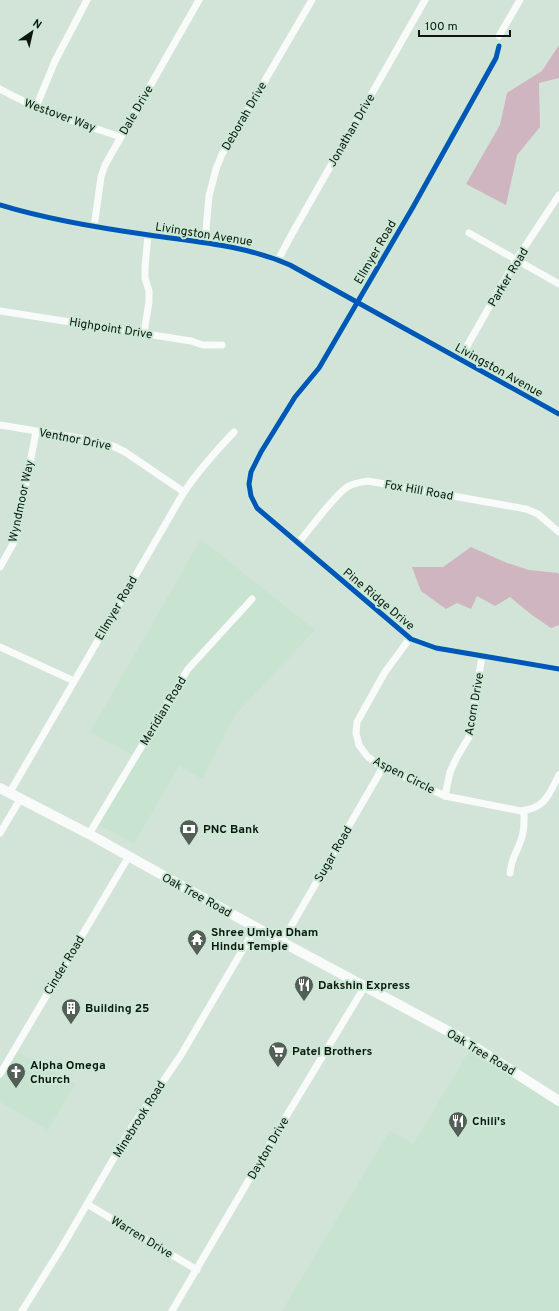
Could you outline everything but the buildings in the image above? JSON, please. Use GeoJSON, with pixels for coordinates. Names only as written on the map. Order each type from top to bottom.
{"type":"FeatureCollection","features":[{"type":"Feature","properties":{"kind":"main road","name":"Oak Tree Road"},"geometry":{"type":"LineString","coordinates":[[0,788],[89,834],[282,942],[458,1037],[559,1101]]}},
{"type":"Feature","properties":{"kind":"street"},"geometry":{"type":"LineString","coordinates":[[36,107],[54,61],[87,0]]}},
{"type":"Feature","properties":{"kind":"street","name":"Dale Drive"},"geometry":{"type":"LineString","coordinates":[[94,227],[101,177],[105,165],[199,0]]}},
{"type":"Feature","properties":{"kind":"street","name":"Deborah Drive"},"geometry":{"type":"LineString","coordinates":[[205,242],[209,196],[216,169],[222,154],[312,0]]}},
{"type":"Feature","properties":{"kind":"street","name":"Jonathan Drive"},"geometry":{"type":"LineString","coordinates":[[278,260],[425,0]]}},
{"type":"Feature","properties":{"kind":"street"},"geometry":{"type":"LineString","coordinates":[[499,36],[520,0]]}},
{"type":"Feature","properties":{"kind":"street","name":"Ellmyer Road"},"geometry":{"type":"LineString","coordinates":[[249,484],[251,472],[273,432],[295,397],[319,368],[496,58],[499,46]]}},
{"type":"Feature","properties":{"kind":"street","name":"Westover Way"},"geometry":{"type":"LineString","coordinates":[[0,89],[51,114],[121,137]]}},
{"type":"Feature","properties":{"kind":"street","name":"Parker Road"},"geometry":{"type":"LineString","coordinates":[[459,360],[516,260],[559,195]]}},
{"type":"Feature","properties":{"kind":"street","name":"Livingston Avenue"},"geometry":{"type":"LineString","coordinates":[[0,205],[50,219],[94,227],[205,242],[246,250],[278,260],[290,265],[459,360],[559,414]]}},
{"type":"Feature","properties":{"kind":"street"},"geometry":{"type":"LineString","coordinates":[[469,233],[559,284]]}},
{"type":"Feature","properties":{"kind":"street"},"geometry":{"type":"LineString","coordinates":[[144,333],[149,302],[149,291],[145,278],[148,235]]}},
{"type":"Feature","properties":{"kind":"street","name":"Highpoint Drive"},"geometry":{"type":"LineString","coordinates":[[0,311],[144,333],[191,341],[203,345],[222,345]]}},
{"type":"Feature","properties":{"kind":"street","name":"Ventnor Drive"},"geometry":{"type":"LineString","coordinates":[[0,425],[79,438],[113,446],[125,452],[184,492]]}},
{"type":"Feature","properties":{"kind":"street","name":"Wyndmoor Way"},"geometry":{"type":"LineString","coordinates":[[0,567],[13,544],[16,535],[36,432]]}},
{"type":"Feature","properties":{"kind":"street","name":"Ellmyer Road"},"geometry":{"type":"LineString","coordinates":[[10,792],[184,492],[211,456],[234,432]]}},
{"type":"Feature","properties":{"kind":"street","name":"Fox Hill Road"},"geometry":{"type":"LineString","coordinates":[[298,543],[336,496],[348,486],[357,482],[368,481],[526,509],[538,514],[559,532]]}},
{"type":"Feature","properties":{"kind":"street","name":"Pine Ridge Drive"},"geometry":{"type":"LineString","coordinates":[[249,484],[251,496],[257,508],[410,638],[422,644],[436,648],[559,669]]}},
{"type":"Feature","properties":{"kind":"street","name":"Meridian Road"},"geometry":{"type":"LineString","coordinates":[[89,834],[188,669],[252,598]]}},
{"type":"Feature","properties":{"kind":"street","name":"Aspen Circle"},"geometry":{"type":"LineString","coordinates":[[410,638],[384,672],[356,722],[356,733],[359,745],[367,756],[383,767],[445,796],[524,811]]}},
{"type":"Feature","properties":{"kind":"street"},"geometry":{"type":"LineString","coordinates":[[0,647],[74,681]]}},
{"type":"Feature","properties":{"kind":"street","name":"Acorn Drive"},"geometry":{"type":"LineString","coordinates":[[445,796],[450,772],[469,737],[482,656]]}},
{"type":"Feature","properties":{"kind":"street","name":"Sugar Road"},"geometry":{"type":"LineString","coordinates":[[282,942],[383,767]]}},
{"type":"Feature","properties":{"kind":"street"},"geometry":{"type":"LineString","coordinates":[[510,873],[510,864],[524,830],[524,811],[532,810],[541,804],[547,797],[559,775]]}},
{"type":"Feature","properties":{"kind":"street"},"geometry":{"type":"LineString","coordinates":[[0,834],[21,798]]}},
{"type":"Feature","properties":{"kind":"street","name":"Cinder Road"},"geometry":{"type":"LineString","coordinates":[[0,1074],[129,856]]}},
{"type":"Feature","properties":{"kind":"street","name":"Minebrook Road"},"geometry":{"type":"LineString","coordinates":[[22,1311],[62,1247],[132,1127],[183,1052],[256,927]]}},
{"type":"Feature","properties":{"kind":"street","name":"Dayton Drive"},"geometry":{"type":"LineString","coordinates":[[172,1311],[365,986]]}},
{"type":"Feature","properties":{"kind":"street","name":"Warren Drive"},"geometry":{"type":"LineString","coordinates":[[87,1204],[197,1270]]}},
{"type":"Feature","properties":{"kind":"shaded area"},"geometry":{"type":"Polygon","coordinates":[[[559,45],[559,78],[539,83],[540,127],[517,155],[506,205],[466,184],[500,125],[507,93],[542,71],[559,45]]]}},
{"type":"Feature","properties":{"kind":"shaded area"},"geometry":{"type":"Polygon","coordinates":[[[201,539],[315,630],[235,715],[202,779],[179,766],[134,844],[96,823],[134,756],[90,732],[201,539]]]}},
{"type":"Feature","properties":{"kind":"shaded area"},"geometry":{"type":"Polygon","coordinates":[[[471,547],[507,563],[529,570],[558,573],[559,625],[551,628],[510,597],[495,606],[477,596],[471,609],[457,603],[446,609],[421,591],[412,567],[443,567],[471,547]]]}},
{"type":"Feature","properties":{"kind":"shaded area"},"geometry":{"type":"Polygon","coordinates":[[[472,1046],[559,1101],[559,1311],[282,1311],[390,1130],[413,1144],[472,1046]]]}},
{"type":"Feature","properties":{"kind":"shaded area"},"geometry":{"type":"Polygon","coordinates":[[[14,1050],[75,1084],[48,1130],[0,1102],[0,1074],[14,1050]]]}},
{"type":"Feature","properties":{"kind":"cycle path"},"geometry":{"type":"LineString","coordinates":[[499,46],[496,58],[413,207],[319,368],[295,397],[261,452],[251,472],[249,484],[251,496],[257,508],[411,639],[436,648],[559,669]]}},
{"type":"Feature","properties":{"kind":"cycle path"},"geometry":{"type":"LineString","coordinates":[[0,205],[74,223],[221,245],[273,258],[290,265],[559,414]]}},
{"type":"Feature","properties":{"kind":"place","name":"PNC Bank"},"geometry":{"type":"Point","coordinates":[189,846]}},
{"type":"Feature","properties":{"kind":"place","name":"Shree Umiya Dham Hindu Temple"},"geometry":{"type":"Point","coordinates":[197,956]}},
{"type":"Feature","properties":{"kind":"place","name":"Dakshin Express"},"geometry":{"type":"Point","coordinates":[304,1002]}},
{"type":"Feature","properties":{"kind":"place","name":"Building 25"},"geometry":{"type":"Point","coordinates":[71,1025]}},
{"type":"Feature","properties":{"kind":"place","name":"Patel Brothers"},"geometry":{"type":"Point","coordinates":[278,1068]}},
{"type":"Feature","properties":{"kind":"place","name":"Alpha Omega Church"},"geometry":{"type":"Point","coordinates":[16,1089]}},
{"type":"Feature","properties":{"kind":"place","name":"Chili's"},"geometry":{"type":"Point","coordinates":[458,1138]}}]}
